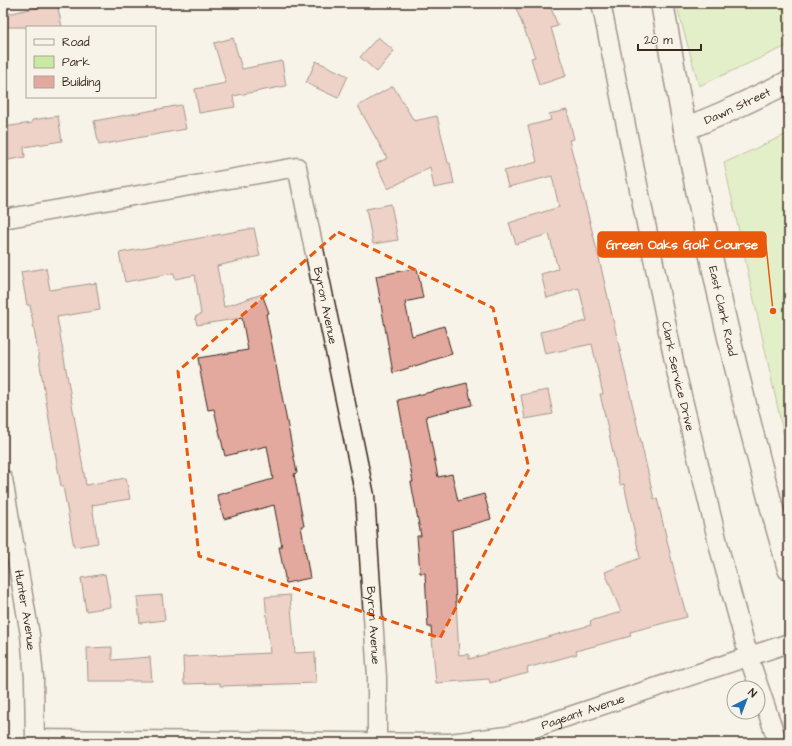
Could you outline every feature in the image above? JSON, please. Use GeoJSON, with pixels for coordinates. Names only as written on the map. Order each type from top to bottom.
{"type":"FeatureCollection","features":[{"type":"Feature","properties":{"kind":"main road","name":"East Clark Road"},"geometry":{"type":"LineString","coordinates":[[662,3],[704,230],[726,330],[768,498],[789,569]]}},
{"type":"Feature","properties":{"kind":"main road","name":"Dawn Street"},"geometry":{"type":"LineString","coordinates":[[685,129],[789,82]]}},
{"type":"Feature","properties":{"kind":"street","name":"Clark Service Drive"},"geometry":{"type":"LineString","coordinates":[[601,3],[676,372],[721,555],[749,658],[778,743]]}},
{"type":"Feature","properties":{"kind":"street","name":"Byron Avenue"},"geometry":{"type":"LineString","coordinates":[[3,219],[297,167],[365,496],[377,677],[378,741]]}},
{"type":"Feature","properties":{"kind":"street","name":"Hunter Avenue"},"geometry":{"type":"LineString","coordinates":[[3,479],[30,635],[34,678],[35,741]]}},
{"type":"Feature","properties":{"kind":"street","name":"Pageant Avenue"},"geometry":{"type":"LineString","coordinates":[[35,741],[378,741],[449,743],[507,740],[789,644]]}},
{"type":"Feature","properties":{"kind":"highlighted area"},"geometry":{"type":"Polygon","coordinates":[[[338,232],[493,308],[529,469],[440,638],[199,556],[178,371],[338,232]]]}},
{"type":"Feature","properties":{"kind":"green space"},"geometry":{"type":"Polygon","coordinates":[[[676,3],[789,3],[789,45],[699,86],[676,3]]]}},
{"type":"Feature","properties":{"kind":"green space"},"geometry":{"type":"Polygon","coordinates":[[[789,133],[789,459],[724,163],[789,133]]]}},
{"type":"Feature","properties":{"kind":"building"},"geometry":{"type":"Polygon","coordinates":[[[57,3],[62,26],[3,27],[3,15],[57,3]]]}},
{"type":"Feature","properties":{"kind":"building"},"geometry":{"type":"Polygon","coordinates":[[[529,3],[549,3],[558,26],[551,28],[566,76],[539,85],[531,58],[535,57],[516,8],[529,3]]]}},
{"type":"Feature","properties":{"kind":"building"},"geometry":{"type":"Polygon","coordinates":[[[378,37],[394,51],[377,72],[360,57],[378,37]]]}},
{"type":"Feature","properties":{"kind":"building"},"geometry":{"type":"Polygon","coordinates":[[[233,38],[242,69],[282,61],[286,86],[233,96],[235,107],[199,113],[195,89],[226,83],[214,43],[233,38]]]}},
{"type":"Feature","properties":{"kind":"building"},"geometry":{"type":"Polygon","coordinates":[[[316,61],[348,76],[338,98],[306,83],[316,61]]]}},
{"type":"Feature","properties":{"kind":"building"},"geometry":{"type":"Polygon","coordinates":[[[393,86],[414,121],[437,116],[448,163],[450,163],[454,184],[434,188],[430,167],[388,189],[376,164],[387,158],[358,106],[393,86]]]}},
{"type":"Feature","properties":{"kind":"building"},"geometry":{"type":"Polygon","coordinates":[[[181,105],[186,129],[99,145],[94,121],[181,105]]]}},
{"type":"Feature","properties":{"kind":"building"},"geometry":{"type":"Polygon","coordinates":[[[567,110],[574,139],[569,140],[598,254],[654,499],[657,498],[687,617],[630,632],[631,636],[576,651],[577,654],[527,668],[528,673],[490,683],[489,679],[436,683],[431,627],[428,627],[425,573],[420,573],[417,536],[421,536],[398,400],[467,383],[472,405],[426,416],[438,477],[452,474],[458,501],[484,494],[491,519],[452,530],[459,655],[469,654],[469,659],[591,625],[590,621],[621,612],[605,572],[640,558],[624,484],[620,485],[600,394],[603,394],[592,344],[545,354],[540,332],[587,321],[579,288],[547,298],[541,274],[558,269],[549,234],[516,244],[509,223],[559,207],[552,176],[508,187],[504,171],[537,162],[528,126],[551,120],[549,114],[567,110]]]}},
{"type":"Feature","properties":{"kind":"building"},"geometry":{"type":"Polygon","coordinates":[[[58,116],[62,141],[24,147],[25,157],[3,161],[3,127],[32,123],[32,120],[58,116]]]}},
{"type":"Feature","properties":{"kind":"building"},"geometry":{"type":"Polygon","coordinates":[[[391,204],[398,240],[373,244],[366,209],[391,204]]]}},
{"type":"Feature","properties":{"kind":"building"},"geometry":{"type":"Polygon","coordinates":[[[254,228],[260,256],[217,266],[224,307],[262,294],[269,313],[266,314],[297,473],[294,474],[304,526],[301,526],[310,578],[286,583],[279,547],[282,547],[274,505],[224,519],[217,495],[273,479],[267,446],[225,456],[214,409],[208,410],[201,376],[198,358],[248,350],[242,318],[197,325],[195,317],[201,314],[195,275],[175,279],[174,273],[125,282],[119,253],[254,228]]]}},
{"type":"Feature","properties":{"kind":"building"},"geometry":{"type":"Polygon","coordinates":[[[46,268],[50,290],[96,283],[100,310],[57,317],[86,485],[126,478],[130,499],[92,505],[98,543],[74,547],[63,486],[61,486],[30,305],[27,305],[21,272],[46,268]]]}},
{"type":"Feature","properties":{"kind":"building"},"geometry":{"type":"Polygon","coordinates":[[[417,268],[423,298],[405,302],[412,336],[444,326],[452,354],[393,373],[376,276],[417,268]]]}},
{"type":"Feature","properties":{"kind":"building"},"geometry":{"type":"Polygon","coordinates":[[[548,390],[553,414],[525,419],[521,395],[548,390]]]}},
{"type":"Feature","properties":{"kind":"building"},"geometry":{"type":"Polygon","coordinates":[[[105,574],[111,607],[86,611],[81,578],[105,574]]]}},
{"type":"Feature","properties":{"kind":"building"},"geometry":{"type":"Polygon","coordinates":[[[162,595],[165,620],[140,623],[137,597],[162,595]]]}},
{"type":"Feature","properties":{"kind":"building"},"geometry":{"type":"Polygon","coordinates":[[[290,595],[295,653],[315,652],[316,683],[220,686],[220,683],[184,684],[183,657],[270,653],[265,597],[290,595]]]}},
{"type":"Feature","properties":{"kind":"building"},"geometry":{"type":"Polygon","coordinates":[[[112,647],[112,660],[150,657],[152,681],[88,681],[87,648],[112,647]]]}},
{"type":"Feature","properties":{"kind":"place","name":"Green Oaks Golf Course"},"geometry":{"type":"Point","coordinates":[773,311]}}]}
